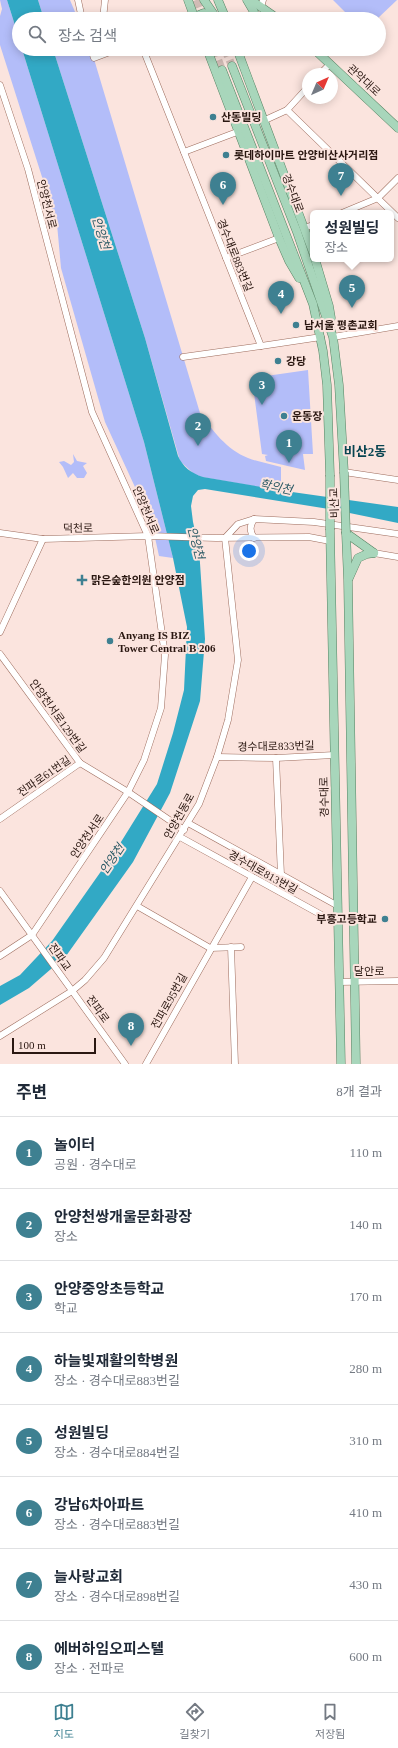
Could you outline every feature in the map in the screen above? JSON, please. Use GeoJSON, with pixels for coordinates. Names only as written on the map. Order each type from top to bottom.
{"type":"FeatureCollection","features":[{"type":"Feature","properties":{"kind":"main road"},"geometry":{"type":"LineString","coordinates":[[188,0],[193,12]]}},
{"type":"Feature","properties":{"kind":"main road"},"geometry":{"type":"LineString","coordinates":[[204,0],[212,12]]}},
{"type":"Feature","properties":{"kind":"main road"},"geometry":{"type":"LineString","coordinates":[[218,0],[223,12]]}},
{"type":"Feature","properties":{"kind":"main road"},"geometry":{"type":"LineString","coordinates":[[247,0],[254,12]]}},
{"type":"Feature","properties":{"kind":"main road"},"geometry":{"type":"LineString","coordinates":[[250,0],[262,3],[271,12]]}},
{"type":"Feature","properties":{"kind":"main road"},"geometry":{"type":"LineString","coordinates":[[210,56],[237,132],[279,238],[289,261],[313,304]]}},
{"type":"Feature","properties":{"kind":"main road"},"geometry":{"type":"LineString","coordinates":[[239,56],[310,244]]}},
{"type":"Feature","properties":{"kind":"main road","name":"관악대로"},"geometry":{"type":"LineString","coordinates":[[321,56],[398,128]]}},
{"type":"Feature","properties":{"kind":"main road","name":"경수대로"},"geometry":{"type":"LineString","coordinates":[[232,66],[297,232],[333,337],[339,385],[344,472]]}},
{"type":"Feature","properties":{"kind":"main road","name":"경수대로"},"geometry":{"type":"LineString","coordinates":[[222,70],[313,304],[321,337],[327,385],[330,474]]}},
{"type":"Feature","properties":{"kind":"main road"},"geometry":{"type":"LineString","coordinates":[[317,262],[329,306],[333,337]]}},
{"type":"Feature","properties":{"kind":"main road","name":"비산교"},"geometry":{"type":"LineString","coordinates":[[344,472],[346,533]]}},
{"type":"Feature","properties":{"kind":"main road","name":"비산교"},"geometry":{"type":"LineString","coordinates":[[330,474],[330,530]]}},
{"type":"Feature","properties":{"kind":"main road","name":"경수대로"},"geometry":{"type":"LineString","coordinates":[[330,530],[341,1064]]}},
{"type":"Feature","properties":{"kind":"main road"},"geometry":{"type":"LineString","coordinates":[[346,533],[374,553]]}},
{"type":"Feature","properties":{"kind":"main road"},"geometry":{"type":"LineString","coordinates":[[346,533],[356,1064]]}},
{"type":"Feature","properties":{"kind":"main road"},"geometry":{"type":"LineString","coordinates":[[348,580],[358,558],[374,553]]}},
{"type":"Feature","properties":{"kind":"street"},"geometry":{"type":"LineString","coordinates":[[78,0],[81,12]]}},
{"type":"Feature","properties":{"kind":"street"},"geometry":{"type":"LineString","coordinates":[[104,12],[106,0]]}},
{"type":"Feature","properties":{"kind":"street","name":"경수대로883번길"},"geometry":{"type":"LineString","coordinates":[[146,56],[261,346]]}},
{"type":"Feature","properties":{"kind":"street"},"geometry":{"type":"LineString","coordinates":[[326,68],[330,64]]}},
{"type":"Feature","properties":{"kind":"street","name":"안양천서로"},"geometry":{"type":"LineString","coordinates":[[0,85],[28,169],[92,412],[148,536],[165,655],[161,708],[144,760],[128,792],[34,937],[0,956]]}},
{"type":"Feature","properties":{"kind":"street"},"geometry":{"type":"LineString","coordinates":[[263,121],[287,110],[302,94]]}},
{"type":"Feature","properties":{"kind":"street"},"geometry":{"type":"LineString","coordinates":[[287,110],[390,210]]}},
{"type":"Feature","properties":{"kind":"street"},"geometry":{"type":"LineString","coordinates":[[184,152],[237,132]]}},
{"type":"Feature","properties":{"kind":"street"},"geometry":{"type":"LineString","coordinates":[[349,210],[378,198],[398,178]]}},
{"type":"Feature","properties":{"kind":"street"},"geometry":{"type":"LineString","coordinates":[[304,228],[310,226]]}},
{"type":"Feature","properties":{"kind":"street"},"geometry":{"type":"LineString","coordinates":[[226,258],[279,238]]}},
{"type":"Feature","properties":{"kind":"street"},"geometry":{"type":"LineString","coordinates":[[333,337],[398,326]]}},
{"type":"Feature","properties":{"kind":"street"},"geometry":{"type":"LineString","coordinates":[[183,357],[321,337]]}},
{"type":"Feature","properties":{"kind":"street"},"geometry":{"type":"LineString","coordinates":[[344,472],[398,480]]}},
{"type":"Feature","properties":{"kind":"street"},"geometry":{"type":"LineString","coordinates":[[225,538],[238,524],[254,519],[314,522],[398,534]]}},
{"type":"Feature","properties":{"kind":"street"},"geometry":{"type":"LineString","coordinates":[[254,519],[250,526],[251,533],[254,538]]}},
{"type":"Feature","properties":{"kind":"street","name":"덕천로"},"geometry":{"type":"LineString","coordinates":[[0,532],[43,539],[148,536],[156,538],[225,538]]}},
{"type":"Feature","properties":{"kind":"street"},"geometry":{"type":"LineString","coordinates":[[225,538],[309,537],[330,541]]}},
{"type":"Feature","properties":{"kind":"street","name":"안양천동로"},"geometry":{"type":"LineString","coordinates":[[0,1036],[72,991],[85,980],[104,958],[199,804],[217,757],[228,720],[238,660],[225,538]]}},
{"type":"Feature","properties":{"kind":"street"},"geometry":{"type":"LineString","coordinates":[[0,632],[43,539]]}},
{"type":"Feature","properties":{"kind":"street"},"geometry":{"type":"LineString","coordinates":[[374,553],[398,557]]}},
{"type":"Feature","properties":{"kind":"street","name":"안양천서로129번길"},"geometry":{"type":"LineString","coordinates":[[0,654],[80,763],[128,792],[184,830]]}},
{"type":"Feature","properties":{"kind":"street","name":"경수대로833번길"},"geometry":{"type":"LineString","coordinates":[[217,757],[276,758],[334,755]]}},
{"type":"Feature","properties":{"kind":"street","name":"경수대로813번길"},"geometry":{"type":"LineString","coordinates":[[276,758],[281,875]]}},
{"type":"Feature","properties":{"kind":"street","name":"전파로61번길"},"geometry":{"type":"LineString","coordinates":[[0,820],[80,763]]}},
{"type":"Feature","properties":{"kind":"street","name":"경수대로813번길"},"geometry":{"type":"LineString","coordinates":[[188,823],[338,906]]}},
{"type":"Feature","properties":{"kind":"street","name":"경수대로813번길"},"geometry":{"type":"LineString","coordinates":[[180,837],[338,924]]}},
{"type":"Feature","properties":{"kind":"street","name":"전파로95번길"},"geometry":{"type":"LineString","coordinates":[[146,1064],[210,948],[252,877]]}},
{"type":"Feature","properties":{"kind":"street"},"geometry":{"type":"LineString","coordinates":[[0,891],[34,937]]}},
{"type":"Feature","properties":{"kind":"street"},"geometry":{"type":"LineString","coordinates":[[137,906],[210,948],[241,947]]}},
{"type":"Feature","properties":{"kind":"street","name":"전파교"},"geometry":{"type":"LineString","coordinates":[[34,937],[68,985]]}},
{"type":"Feature","properties":{"kind":"street"},"geometry":{"type":"LineString","coordinates":[[231,947],[235,1064]]}},
{"type":"Feature","properties":{"kind":"street","name":"달안로"},"geometry":{"type":"LineString","coordinates":[[339,982],[398,981]]}},
{"type":"Feature","properties":{"kind":"street","name":"전파로"},"geometry":{"type":"LineString","coordinates":[[68,985],[126,1064]]}},
{"type":"Feature","properties":{"kind":"shaded area"},"geometry":{"type":"Polygon","coordinates":[[[0,0],[7,0],[12,16],[12,56],[24,56],[144,442],[173,558],[159,556],[152,524],[105,422],[61,268],[57,224],[0,45],[0,16],[2,9],[0,0]]]}},
{"type":"Feature","properties":{"kind":"shaded area"},"geometry":{"type":"Polygon","coordinates":[[[38,0],[70,0],[75,12],[42,12],[38,0]]]}},
{"type":"Feature","properties":{"kind":"shaded area"},"geometry":{"type":"Polygon","coordinates":[[[333,0],[397,0],[384,12],[345,12],[333,0]]]}},
{"type":"Feature","properties":{"kind":"shaded area"},"geometry":{"type":"Polygon","coordinates":[[[55,56],[93,56],[200,413],[215,433],[233,450],[252,459],[281,467],[281,491],[202,477],[194,474],[180,461],[145,338],[55,56]]]}},
{"type":"Feature","properties":{"kind":"shaded area","name":"운동장"},"geometry":{"type":"Polygon","coordinates":[[[308,370],[313,454],[303,454],[305,470],[266,461],[265,456],[268,455],[262,454],[252,378],[308,370]]]}},
{"type":"Feature","properties":{"kind":"shaded area"},"geometry":{"type":"Polygon","coordinates":[[[73,454],[77,461],[87,463],[83,466],[87,473],[84,478],[77,478],[73,473],[68,478],[59,462],[64,461],[71,465],[74,462],[73,454]]]}},
{"type":"Feature","properties":{"kind":"water"},"geometry":{"type":"Polygon","coordinates":[[[7,0],[38,0],[42,12],[12,12],[12,16],[7,0]]]}},
{"type":"Feature","properties":{"kind":"water","name":"안양천"},"geometry":{"type":"Polygon","coordinates":[[[24,56],[55,56],[145,338],[178,456],[182,463],[195,474],[203,477],[285,491],[398,507],[398,523],[335,510],[205,489],[198,490],[193,496],[191,506],[199,548],[205,639],[200,701],[170,793],[133,862],[66,956],[29,988],[0,1005],[0,986],[20,975],[52,941],[116,850],[157,784],[173,733],[184,690],[187,627],[173,558],[144,442],[24,56]]]}},
{"type":"Feature","properties":{"kind":"tunnel"},"geometry":{"type":"LineString","coordinates":[[196,0],[200,12]]}},
{"type":"Feature","properties":{"kind":"tunnel"},"geometry":{"type":"LineString","coordinates":[[217,56],[222,70]]}},
{"type":"Feature","properties":{"kind":"tunnel"},"geometry":{"type":"LineString","coordinates":[[228,56],[232,66]]}},
{"type":"Feature","properties":{"kind":"place","name":"산동빌딩"},"geometry":{"type":"Point","coordinates":[213,117]}},
{"type":"Feature","properties":{"kind":"place","name":"롯데하이마트 안양비산사거리점"},"geometry":{"type":"Point","coordinates":[226,155]}},
{"type":"Feature","properties":{"kind":"place","name":"늘사랑교회"},"geometry":{"type":"Point","coordinates":[341,196]}},
{"type":"Feature","properties":{"kind":"place","name":"강남6차아파트"},"geometry":{"type":"Point","coordinates":[223,205]}},
{"type":"Feature","properties":{"kind":"place","name":"성원빌딩"},"geometry":{"type":"Point","coordinates":[352,308]}},
{"type":"Feature","properties":{"kind":"place","name":"하늘빛재활의학병원"},"geometry":{"type":"Point","coordinates":[281,314]}},
{"type":"Feature","properties":{"kind":"place","name":"남서울 평촌교회"},"geometry":{"type":"Point","coordinates":[296,325]}},
{"type":"Feature","properties":{"kind":"place","name":"강당"},"geometry":{"type":"Point","coordinates":[278,361]}},
{"type":"Feature","properties":{"kind":"place","name":"안양중앙초등학교"},"geometry":{"type":"Point","coordinates":[262,405]}},
{"type":"Feature","properties":{"kind":"place","name":"운동장"},"geometry":{"type":"Point","coordinates":[284,416]}},
{"type":"Feature","properties":{"kind":"place","name":"안양천쌍개울문화광장"},"geometry":{"type":"Point","coordinates":[198,446]}},
{"type":"Feature","properties":{"kind":"place","name":"놀이터"},"geometry":{"type":"Point","coordinates":[289,463]}},
{"type":"Feature","properties":{"kind":"place","name":"맑은숲한의원 안양점"},"geometry":{"type":"Point","coordinates":[82,580]}},
{"type":"Feature","properties":{"kind":"place","name":"Anyang IS BIZ Tower Central B 206"},"geometry":{"type":"Point","coordinates":[110,641]}},
{"type":"Feature","properties":{"kind":"place","name":"부흥고등학교"},"geometry":{"type":"Point","coordinates":[385,919]}},
{"type":"Feature","properties":{"kind":"place","name":"에버하임오피스텔"},"geometry":{"type":"Point","coordinates":[131,1046]}},
{"type":"Feature","properties":{"kind":"district","name":"비산2동"},"geometry":{"type":"Point","coordinates":[365,451]}},
{"type":"Feature","properties":{"kind":"water label","name":"학의천"},"geometry":{"type":"Point","coordinates":[276,487]}}]}
